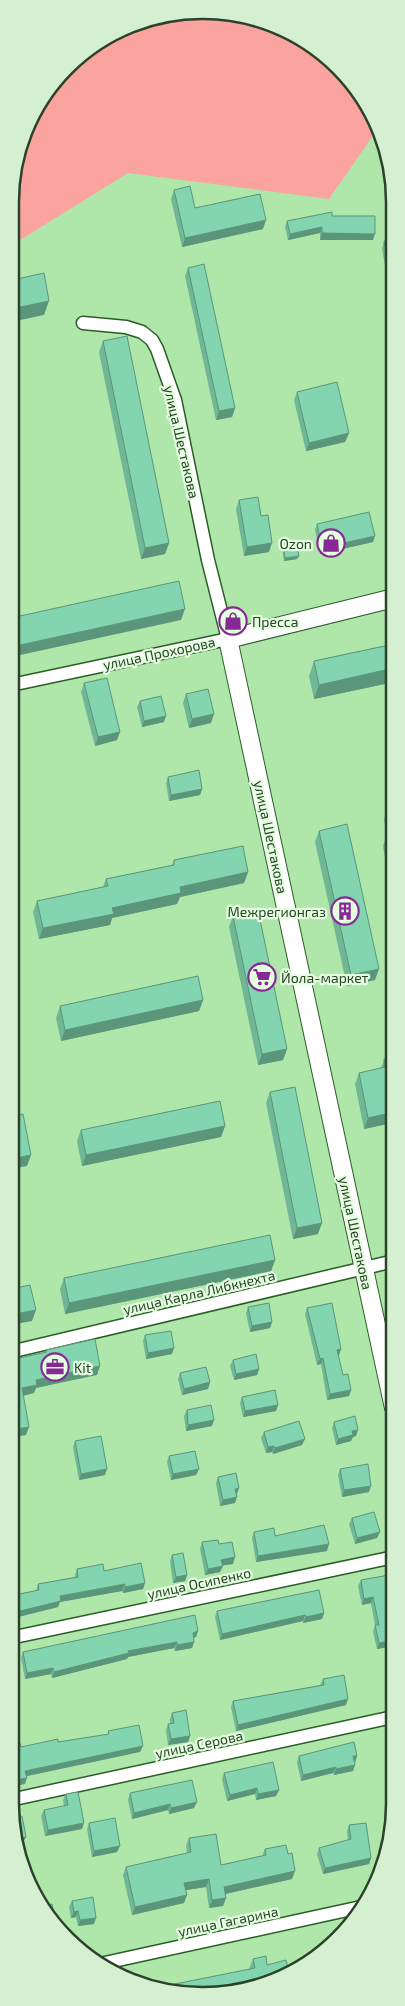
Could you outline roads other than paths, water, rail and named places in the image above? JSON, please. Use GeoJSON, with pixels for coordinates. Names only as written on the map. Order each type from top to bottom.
{"type":"FeatureCollection","features":[{"type":"Feature","properties":{"kind":"main road","name":"улица Прохорова"},"geometry":{"type":"LineString","coordinates":[[228,639],[386,600]]}},
{"type":"Feature","properties":{"kind":"main road","name":"улица Шестакова"},"geometry":{"type":"LineString","coordinates":[[228,639],[386,1371]]}},
{"type":"Feature","properties":{"kind":"street","name":"улица Шестакова"},"geometry":{"type":"LineString","coordinates":[[83,323],[126,327],[142,332],[152,340],[157,349],[175,400],[208,560],[228,639]]}},
{"type":"Feature","properties":{"kind":"street","name":"улица Прохорова"},"geometry":{"type":"LineString","coordinates":[[19,683],[228,639]]}},
{"type":"Feature","properties":{"kind":"street","name":"улица Карла Либкнехта"},"geometry":{"type":"LineString","coordinates":[[19,1350],[386,1264]]}},
{"type":"Feature","properties":{"kind":"street","name":"улица Осипенко"},"geometry":{"type":"LineString","coordinates":[[19,1636],[386,1559]]}},
{"type":"Feature","properties":{"kind":"street","name":"улица Серова"},"geometry":{"type":"LineString","coordinates":[[19,1798],[386,1718]]}},
{"type":"Feature","properties":{"kind":"street","name":"улица Гагарина"},"geometry":{"type":"LineString","coordinates":[[109,1962],[353,1909]]}},
{"type":"Feature","properties":{"kind":"place","name":"Ozon"},"geometry":{"type":"Point","coordinates":[331,543]}},
{"type":"Feature","properties":{"kind":"place","name":"Пресса"},"geometry":{"type":"Point","coordinates":[233,621]}},
{"type":"Feature","properties":{"kind":"place","name":"Межрегионгаз"},"geometry":{"type":"Point","coordinates":[345,911]}},
{"type":"Feature","properties":{"kind":"place","name":"Йола-маркет"},"geometry":{"type":"Point","coordinates":[262,977]}},
{"type":"Feature","properties":{"kind":"place","name":"Kit"},"geometry":{"type":"Point","coordinates":[55,1367]}}]}
